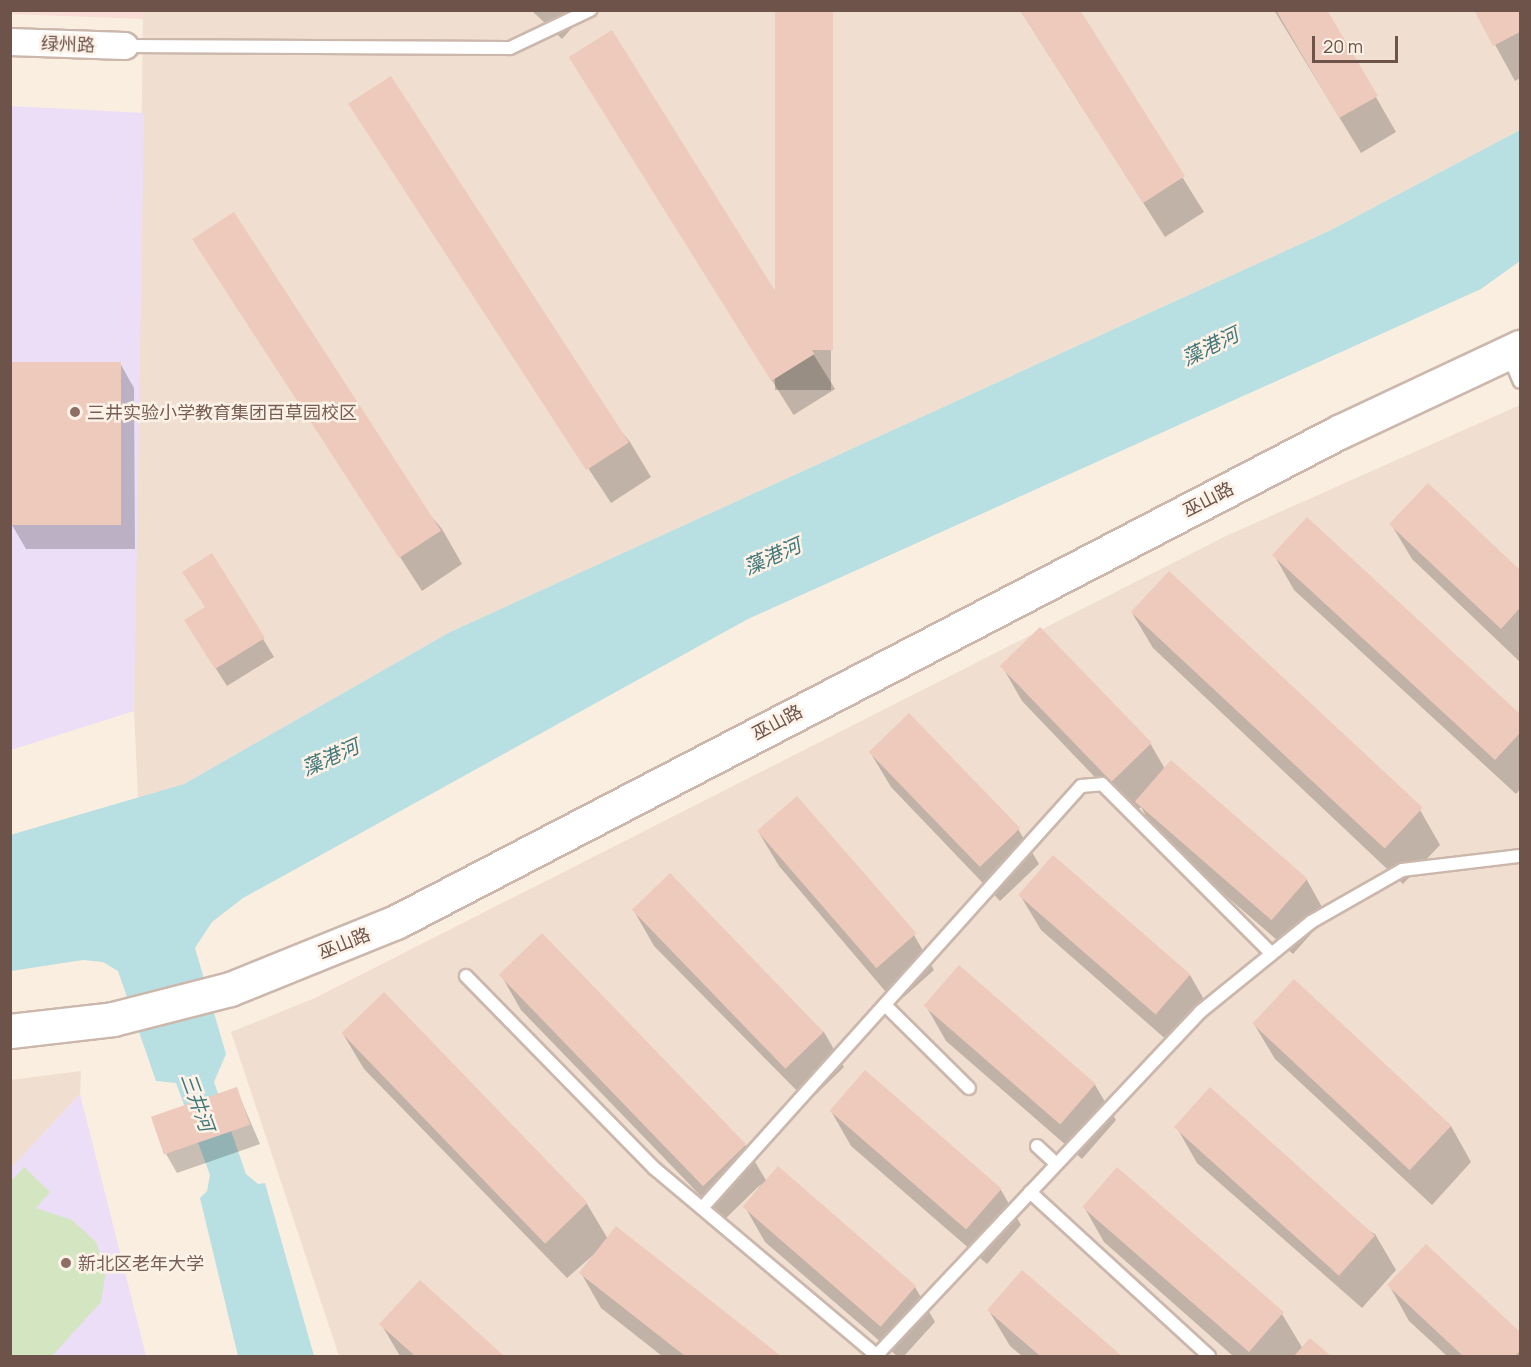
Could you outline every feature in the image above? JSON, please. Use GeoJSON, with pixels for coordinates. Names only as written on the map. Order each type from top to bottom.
{"type":"FeatureCollection","features":[{"type":"Feature","properties":{"kind":"street","name":"绿州路"},"geometry":{"type":"LineString","coordinates":[[10,42],[125,46]]}},
{"type":"Feature","properties":{"kind":"street","name":"巫山路"},"geometry":{"type":"LineString","coordinates":[[10,1031],[112,1019],[230,989],[396,922],[1329,437],[1516,361]]}},
{"type":"Feature","properties":{"kind":"lane"},"geometry":{"type":"LineString","coordinates":[[125,46],[510,48],[590,10]]}},
{"type":"Feature","properties":{"kind":"lane"},"geometry":{"type":"LineString","coordinates":[[702,1208],[1081,786],[1102,784],[1272,954]]}},
{"type":"Feature","properties":{"kind":"lane"},"geometry":{"type":"LineString","coordinates":[[466,976],[654,1168],[876,1356],[1200,1012],[1311,922],[1402,870],[1521,856]]}},
{"type":"Feature","properties":{"kind":"lane"},"geometry":{"type":"LineString","coordinates":[[885,1005],[969,1088]]}},
{"type":"Feature","properties":{"kind":"lane"},"geometry":{"type":"LineString","coordinates":[[1037,1146],[1056,1164]]}},
{"type":"Feature","properties":{"kind":"lane"},"geometry":{"type":"LineString","coordinates":[[1030,1192],[1209,1356]]}},
{"type":"Feature","properties":{"kind":"shaded area"},"geometry":{"type":"Polygon","coordinates":[[[11,10],[143,11],[143,19],[11,14],[11,10]]]}},
{"type":"Feature","properties":{"kind":"shaded area"},"geometry":{"type":"Polygon","coordinates":[[[143,11],[1520,11],[1520,130],[1329,231],[450,632],[184,784],[138,798],[134,711],[143,11]]]}},
{"type":"Feature","properties":{"kind":"shaded area","name":"三井实验小学教育集团百草园校区"},"geometry":{"type":"Polygon","coordinates":[[[10,106],[144,113],[134,711],[11,750],[10,106]]]}},
{"type":"Feature","properties":{"kind":"shaded area"},"geometry":{"type":"Polygon","coordinates":[[[1520,405],[1520,1356],[339,1356],[231,1032],[315,998],[1228,535],[1520,405]]]}},
{"type":"Feature","properties":{"kind":"shaded area"},"geometry":{"type":"Polygon","coordinates":[[[81,1071],[80,1094],[11,1169],[10,1080],[81,1071]]]}},
{"type":"Feature","properties":{"kind":"shaded area","name":"新北区老年大学"},"geometry":{"type":"Polygon","coordinates":[[[80,1094],[146,1356],[11,1356],[10,1169],[80,1094]]]}},
{"type":"Feature","properties":{"kind":"green space"},"geometry":{"type":"Polygon","coordinates":[[[24,1167],[50,1192],[36,1208],[72,1220],[96,1242],[106,1271],[101,1302],[52,1356],[11,1356],[11,1181],[24,1167]]]}},
{"type":"Feature","properties":{"kind":"water"},"geometry":{"type":"Polygon","coordinates":[[[1520,130],[1520,261],[1481,289],[748,619],[243,898],[212,922],[195,948],[226,1054],[214,1082],[246,1174],[258,1184],[265,1183],[314,1356],[238,1356],[200,1198],[207,1191],[210,1175],[176,1083],[156,1081],[118,971],[103,962],[83,960],[11,971],[10,835],[184,784],[450,632],[1329,231],[1520,130]]]}},
{"type":"Feature","properties":{"kind":"building"},"geometry":{"type":"Polygon","coordinates":[[[775,10],[833,10],[833,350],[775,350],[775,10]]]}},
{"type":"Feature","properties":{"kind":"building"},"geometry":{"type":"Polygon","coordinates":[[[1020,10],[1080,10],[1185,176],[1143,203],[1020,10]]]}},
{"type":"Feature","properties":{"kind":"building"},"geometry":{"type":"Polygon","coordinates":[[[1276,10],[1327,10],[1378,96],[1339,118],[1276,10]]]}},
{"type":"Feature","properties":{"kind":"building"},"geometry":{"type":"Polygon","coordinates":[[[1474,10],[1520,10],[1520,32],[1493,46],[1474,10]]]}},
{"type":"Feature","properties":{"kind":"building"},"geometry":{"type":"Polygon","coordinates":[[[612,30],[814,354],[771,381],[569,57],[612,30]]]}},
{"type":"Feature","properties":{"kind":"building"},"geometry":{"type":"Polygon","coordinates":[[[391,76],[629,442],[586,470],[348,104],[391,76]]]}},
{"type":"Feature","properties":{"kind":"building"},"geometry":{"type":"Polygon","coordinates":[[[234,212],[441,531],[399,558],[192,239],[234,212]]]}},
{"type":"Feature","properties":{"kind":"building"},"geometry":{"type":"Polygon","coordinates":[[[10,362],[121,362],[121,525],[10,525],[10,362]]]}},
{"type":"Feature","properties":{"kind":"building"},"geometry":{"type":"Polygon","coordinates":[[[1428,483],[1520,570],[1520,608],[1501,629],[1389,524],[1428,483]]]}},
{"type":"Feature","properties":{"kind":"building"},"geometry":{"type":"Polygon","coordinates":[[[1307,517],[1520,714],[1520,733],[1495,760],[1272,555],[1307,517]]]}},
{"type":"Feature","properties":{"kind":"building"},"geometry":{"type":"Polygon","coordinates":[[[212,553],[265,638],[215,669],[184,620],[205,607],[182,572],[212,553]]]}},
{"type":"Feature","properties":{"kind":"building"},"geometry":{"type":"Polygon","coordinates":[[[1169,571],[1423,808],[1385,849],[1131,612],[1169,571]]]}},
{"type":"Feature","properties":{"kind":"building"},"geometry":{"type":"Polygon","coordinates":[[[1040,627],[1152,743],[1112,782],[1000,666],[1040,627]]]}},
{"type":"Feature","properties":{"kind":"building"},"geometry":{"type":"Polygon","coordinates":[[[909,713],[1020,828],[980,867],[869,752],[909,713]]]}},
{"type":"Feature","properties":{"kind":"building"},"geometry":{"type":"Polygon","coordinates":[[[1171,760],[1308,879],[1272,920],[1135,802],[1171,760]]]}},
{"type":"Feature","properties":{"kind":"building"},"geometry":{"type":"Polygon","coordinates":[[[797,796],[916,933],[876,968],[757,831],[797,796]]]}},
{"type":"Feature","properties":{"kind":"building"},"geometry":{"type":"Polygon","coordinates":[[[1053,855],[1190,974],[1156,1014],[1018,895],[1053,855]]]}},
{"type":"Feature","properties":{"kind":"building"},"geometry":{"type":"Polygon","coordinates":[[[670,873],[824,1032],[785,1069],[632,910],[670,873]]]}},
{"type":"Feature","properties":{"kind":"building"},"geometry":{"type":"Polygon","coordinates":[[[542,933],[746,1144],[703,1186],[499,975],[542,933]]]}},
{"type":"Feature","properties":{"kind":"building"},"geometry":{"type":"Polygon","coordinates":[[[959,965],[1096,1084],[1060,1125],[924,1006],[959,965]]]}},
{"type":"Feature","properties":{"kind":"building"},"geometry":{"type":"Polygon","coordinates":[[[1294,979],[1451,1126],[1410,1170],[1252,1024],[1294,979]]]}},
{"type":"Feature","properties":{"kind":"building"},"geometry":{"type":"Polygon","coordinates":[[[384,992],[588,1203],[545,1244],[342,1033],[384,992]]]}},
{"type":"Feature","properties":{"kind":"building"},"geometry":{"type":"Polygon","coordinates":[[[865,1070],[1002,1189],[966,1230],[830,1111],[865,1070]]]}},
{"type":"Feature","properties":{"kind":"building"},"geometry":{"type":"Polygon","coordinates":[[[237,1087],[250,1125],[164,1154],[151,1117],[237,1087]]]}},
{"type":"Feature","properties":{"kind":"building"},"geometry":{"type":"Polygon","coordinates":[[[1210,1087],[1375,1236],[1339,1276],[1174,1127],[1210,1087]]]}},
{"type":"Feature","properties":{"kind":"building"},"geometry":{"type":"Polygon","coordinates":[[[778,1166],[916,1286],[881,1327],[743,1207],[778,1166]]]}},
{"type":"Feature","properties":{"kind":"building"},"geometry":{"type":"Polygon","coordinates":[[[1117,1167],[1284,1312],[1249,1352],[1082,1207],[1117,1167]]]}},
{"type":"Feature","properties":{"kind":"building"},"geometry":{"type":"Polygon","coordinates":[[[616,1226],[781,1356],[685,1356],[579,1273],[616,1226]]]}},
{"type":"Feature","properties":{"kind":"building"},"geometry":{"type":"Polygon","coordinates":[[[1426,1244],[1520,1332],[1520,1351],[1515,1356],[1463,1356],[1387,1285],[1426,1244]]]}},
{"type":"Feature","properties":{"kind":"building"},"geometry":{"type":"Polygon","coordinates":[[[1022,1270],[1122,1356],[1040,1356],[987,1310],[1022,1270]]]}},
{"type":"Feature","properties":{"kind":"building"},"geometry":{"type":"Polygon","coordinates":[[[420,1280],[504,1356],[415,1356],[379,1324],[420,1280]]]}},
{"type":"Feature","properties":{"kind":"building"},"geometry":{"type":"Polygon","coordinates":[[[1310,1338],[1331,1356],[1294,1356],[1310,1338]]]}},
{"type":"Feature","properties":{"kind":"place","name":"三井实验小学教育集团百草园校区"},"geometry":{"type":"Point","coordinates":[75,412]}},
{"type":"Feature","properties":{"kind":"place","name":"新北区老年大学"},"geometry":{"type":"Point","coordinates":[66,1263]}},
{"type":"Feature","properties":{"kind":"water label","name":"藻港河"},"geometry":{"type":"Point","coordinates":[1210,346]}},
{"type":"Feature","properties":{"kind":"water label","name":"藻港河"},"geometry":{"type":"Point","coordinates":[772,556]}},
{"type":"Feature","properties":{"kind":"water label","name":"藻港河"},"geometry":{"type":"Point","coordinates":[330,757]}},
{"type":"Feature","properties":{"kind":"water label","name":"三井河"},"geometry":{"type":"Point","coordinates":[198,1102]}}]}
